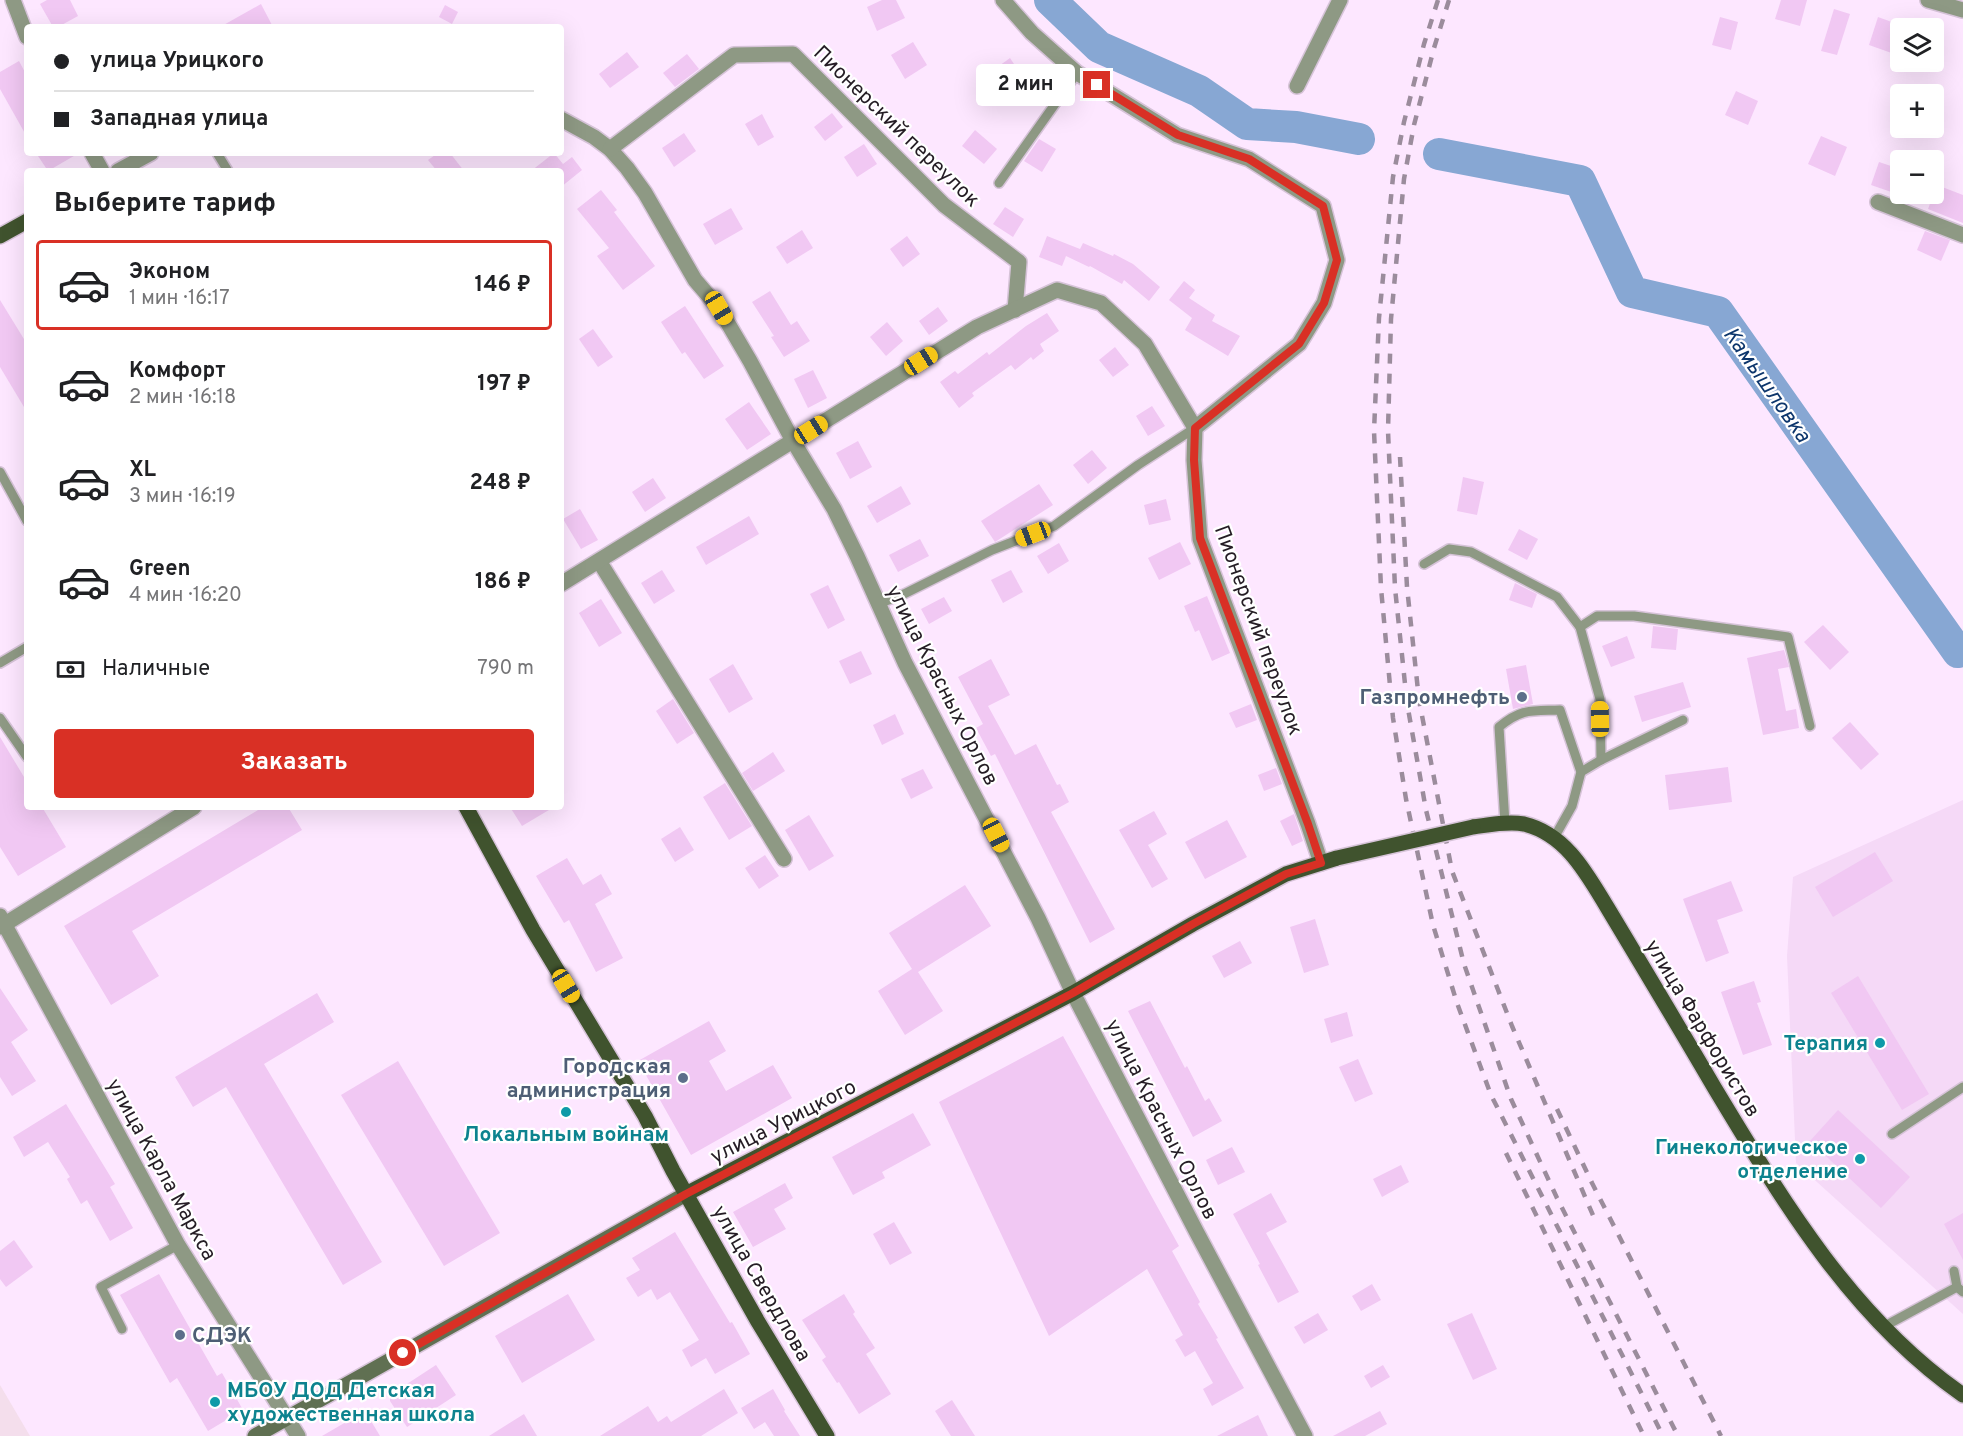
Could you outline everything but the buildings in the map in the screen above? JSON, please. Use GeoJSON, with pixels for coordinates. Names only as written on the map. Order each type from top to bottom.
{"type":"FeatureCollection","features":[{"type":"Feature","properties":{"kind":"main road"},"geometry":{"type":"LineString","coordinates":[[0,236],[24,224]]}},
{"type":"Feature","properties":{"kind":"main road","name":"улица Свердлова"},"geometry":{"type":"LineString","coordinates":[[468,810],[533,930],[645,1116],[757,1320],[827,1436]]}},
{"type":"Feature","properties":{"kind":"main road"},"geometry":{"type":"LineString","coordinates":[[1505,823],[1523,824],[1554,838]]}},
{"type":"Feature","properties":{"kind":"main road","name":"улица Урицкого"},"geometry":{"type":"LineString","coordinates":[[255,1436],[686,1194],[1073,993],[1286,874],[1337,858],[1473,827],[1505,823]]}},
{"type":"Feature","properties":{"kind":"main road","name":"улица Фарфористов"},"geometry":{"type":"LineString","coordinates":[[1554,838],[1571,853],[1586,873],[1760,1165],[1826,1260],[1883,1327],[1963,1395]]}},
{"type":"Feature","properties":{"kind":"street"},"geometry":{"type":"LineString","coordinates":[[564,582],[976,327],[1057,290],[1101,303],[1145,344],[1195,428],[1299,344],[1324,303],[1337,260],[1323,206],[1249,159],[1178,135],[1077,73],[1032,33],[1003,0]]}},
{"type":"Feature","properties":{"kind":"street"},"geometry":{"type":"LineString","coordinates":[[1297,86],[1340,0]]}},
{"type":"Feature","properties":{"kind":"street"},"geometry":{"type":"LineString","coordinates":[[1928,0],[1963,10]]}},
{"type":"Feature","properties":{"kind":"street"},"geometry":{"type":"LineString","coordinates":[[16,1],[24,27]]}},
{"type":"Feature","properties":{"kind":"street","name":"Пионерский переулок"},"geometry":{"type":"LineString","coordinates":[[610,149],[734,56],[793,54],[944,205],[1019,262],[1014,310]]}},
{"type":"Feature","properties":{"kind":"street","name":"улица Красных Орлов"},"geometry":{"type":"LineString","coordinates":[[564,121],[594,137],[610,149],[645,193],[695,280],[719,308],[793,441],[834,509],[905,663],[1038,918],[1073,993],[1305,1436]]}},
{"type":"Feature","properties":{"kind":"street"},"geometry":{"type":"LineString","coordinates":[[124,168],[146,156]]}},
{"type":"Feature","properties":{"kind":"street"},"geometry":{"type":"LineString","coordinates":[[1878,202],[1963,235]]}},
{"type":"Feature","properties":{"kind":"street","name":"Пионерский переулок"},"geometry":{"type":"LineString","coordinates":[[1195,428],[1194,460],[1200,538],[1321,863]]}},
{"type":"Feature","properties":{"kind":"street"},"geometry":{"type":"LineString","coordinates":[[599,561],[784,859]]}},
{"type":"Feature","properties":{"kind":"street"},"geometry":{"type":"LineString","coordinates":[[2,922],[189,810]]}},
{"type":"Feature","properties":{"kind":"street","name":"улица Карла Маркса"},"geometry":{"type":"LineString","coordinates":[[2,922],[178,1245],[298,1436]]}},
{"type":"Feature","properties":{"kind":"lane"},"geometry":{"type":"LineString","coordinates":[[999,183],[1077,73]]}},
{"type":"Feature","properties":{"kind":"lane"},"geometry":{"type":"LineString","coordinates":[[878,604],[904,594],[992,550],[1054,526],[1138,465],[1195,428]]}},
{"type":"Feature","properties":{"kind":"lane"},"geometry":{"type":"LineString","coordinates":[[0,472],[24,516]]}},
{"type":"Feature","properties":{"kind":"lane"},"geometry":{"type":"LineString","coordinates":[[1424,564],[1449,549],[1471,552],[1557,597],[1580,627],[1600,699],[1600,760]]}},
{"type":"Feature","properties":{"kind":"lane"},"geometry":{"type":"LineString","coordinates":[[1580,627],[1597,616],[1634,616],[1788,637],[1810,726]]}},
{"type":"Feature","properties":{"kind":"lane"},"geometry":{"type":"LineString","coordinates":[[0,663],[24,649]]}},
{"type":"Feature","properties":{"kind":"lane"},"geometry":{"type":"LineString","coordinates":[[1505,823],[1500,727],[1514,715],[1531,711],[1560,710],[1581,772],[1572,806],[1554,838]]}},
{"type":"Feature","properties":{"kind":"lane"},"geometry":{"type":"LineString","coordinates":[[0,718],[24,753]]}},
{"type":"Feature","properties":{"kind":"lane"},"geometry":{"type":"LineString","coordinates":[[1581,772],[1600,760],[1683,720]]}},
{"type":"Feature","properties":{"kind":"lane"},"geometry":{"type":"LineString","coordinates":[[1892,1134],[1963,1087]]}},
{"type":"Feature","properties":{"kind":"lane"},"geometry":{"type":"LineString","coordinates":[[122,1329],[101,1287],[178,1245]]}},
{"type":"Feature","properties":{"kind":"lane"},"geometry":{"type":"LineString","coordinates":[[1883,1327],[1960,1289],[1954,1271]]}},
{"type":"Feature","properties":{"kind":"shaded area"},"geometry":{"type":"Polygon","coordinates":[[[1963,800],[1963,1314],[1796,1163],[1787,956],[1793,877],[1963,800]]]}},
{"type":"Feature","properties":{"kind":"shaded area"},"geometry":{"type":"Polygon","coordinates":[[[0,1385],[30,1436],[0,1436],[0,1385]]]}},
{"type":"Feature","properties":{"kind":"waterway","name":"Камышловка"},"geometry":{"type":"LineString","coordinates":[[1050,0],[1099,47],[1199,91],[1247,124],[1296,127],[1359,139]]}},
{"type":"Feature","properties":{"kind":"waterway","name":"Камышловка"},"geometry":{"type":"LineString","coordinates":[[1439,154],[1580,181],[1632,292],[1718,312],[1958,652],[1963,651]]}},
{"type":"Feature","properties":{"kind":"railway"},"geometry":{"type":"LineString","coordinates":[[1438,0],[1404,122],[1393,177],[1379,318],[1374,431],[1381,588],[1393,718],[1406,799],[1433,925],[1457,1003],[1491,1095],[1663,1436]]}},
{"type":"Feature","properties":{"kind":"railway"},"geometry":{"type":"LineString","coordinates":[[1449,0],[1414,125],[1404,179],[1391,319],[1388,431],[1395,588],[1407,703],[1426,810],[1464,964],[1511,1099],[1557,1198],[1678,1436]]}},
{"type":"Feature","properties":{"kind":"railway"},"geometry":{"type":"LineString","coordinates":[[1400,457],[1407,587],[1419,700],[1452,871],[1512,1026],[1595,1220]]}},
{"type":"Feature","properties":{"kind":"railway"},"geometry":{"type":"LineString","coordinates":[[1557,1109],[1592,1183],[1721,1436]]}},
{"type":"Feature","properties":{"kind":"railway"},"geometry":{"type":"LineString","coordinates":[[1506,1153],[1644,1436]]}},
{"type":"Feature","properties":{"kind":"place","name":"Газпромнефть"},"geometry":{"type":"Point","coordinates":[1522,697]}},
{"type":"Feature","properties":{"kind":"place","name":"Терапия"},"geometry":{"type":"Point","coordinates":[1880,1043]}},
{"type":"Feature","properties":{"kind":"place","name":"Городская администрация"},"geometry":{"type":"Point","coordinates":[683,1078]}},
{"type":"Feature","properties":{"kind":"place","name":"Локальным войнам"},"geometry":{"type":"Point","coordinates":[566,1112]}},
{"type":"Feature","properties":{"kind":"place","name":"Гинекологическое отделение"},"geometry":{"type":"Point","coordinates":[1860,1159]}},
{"type":"Feature","properties":{"kind":"place","name":"СДЭК"},"geometry":{"type":"Point","coordinates":[180,1335]}},
{"type":"Feature","properties":{"kind":"place","name":"МБОУ ДОД Детская художественная школа"},"geometry":{"type":"Point","coordinates":[215,1402]}},
{"type":"Feature","properties":{"kind":"route"},"geometry":{"type":"LineString","coordinates":[[403,1353],[686,1194],[1073,993],[1286,874],[1321,863],[1200,538],[1194,460],[1195,428],[1299,344],[1324,303],[1337,260],[1323,206],[1249,159],[1178,135],[1097,85]]}}]}
